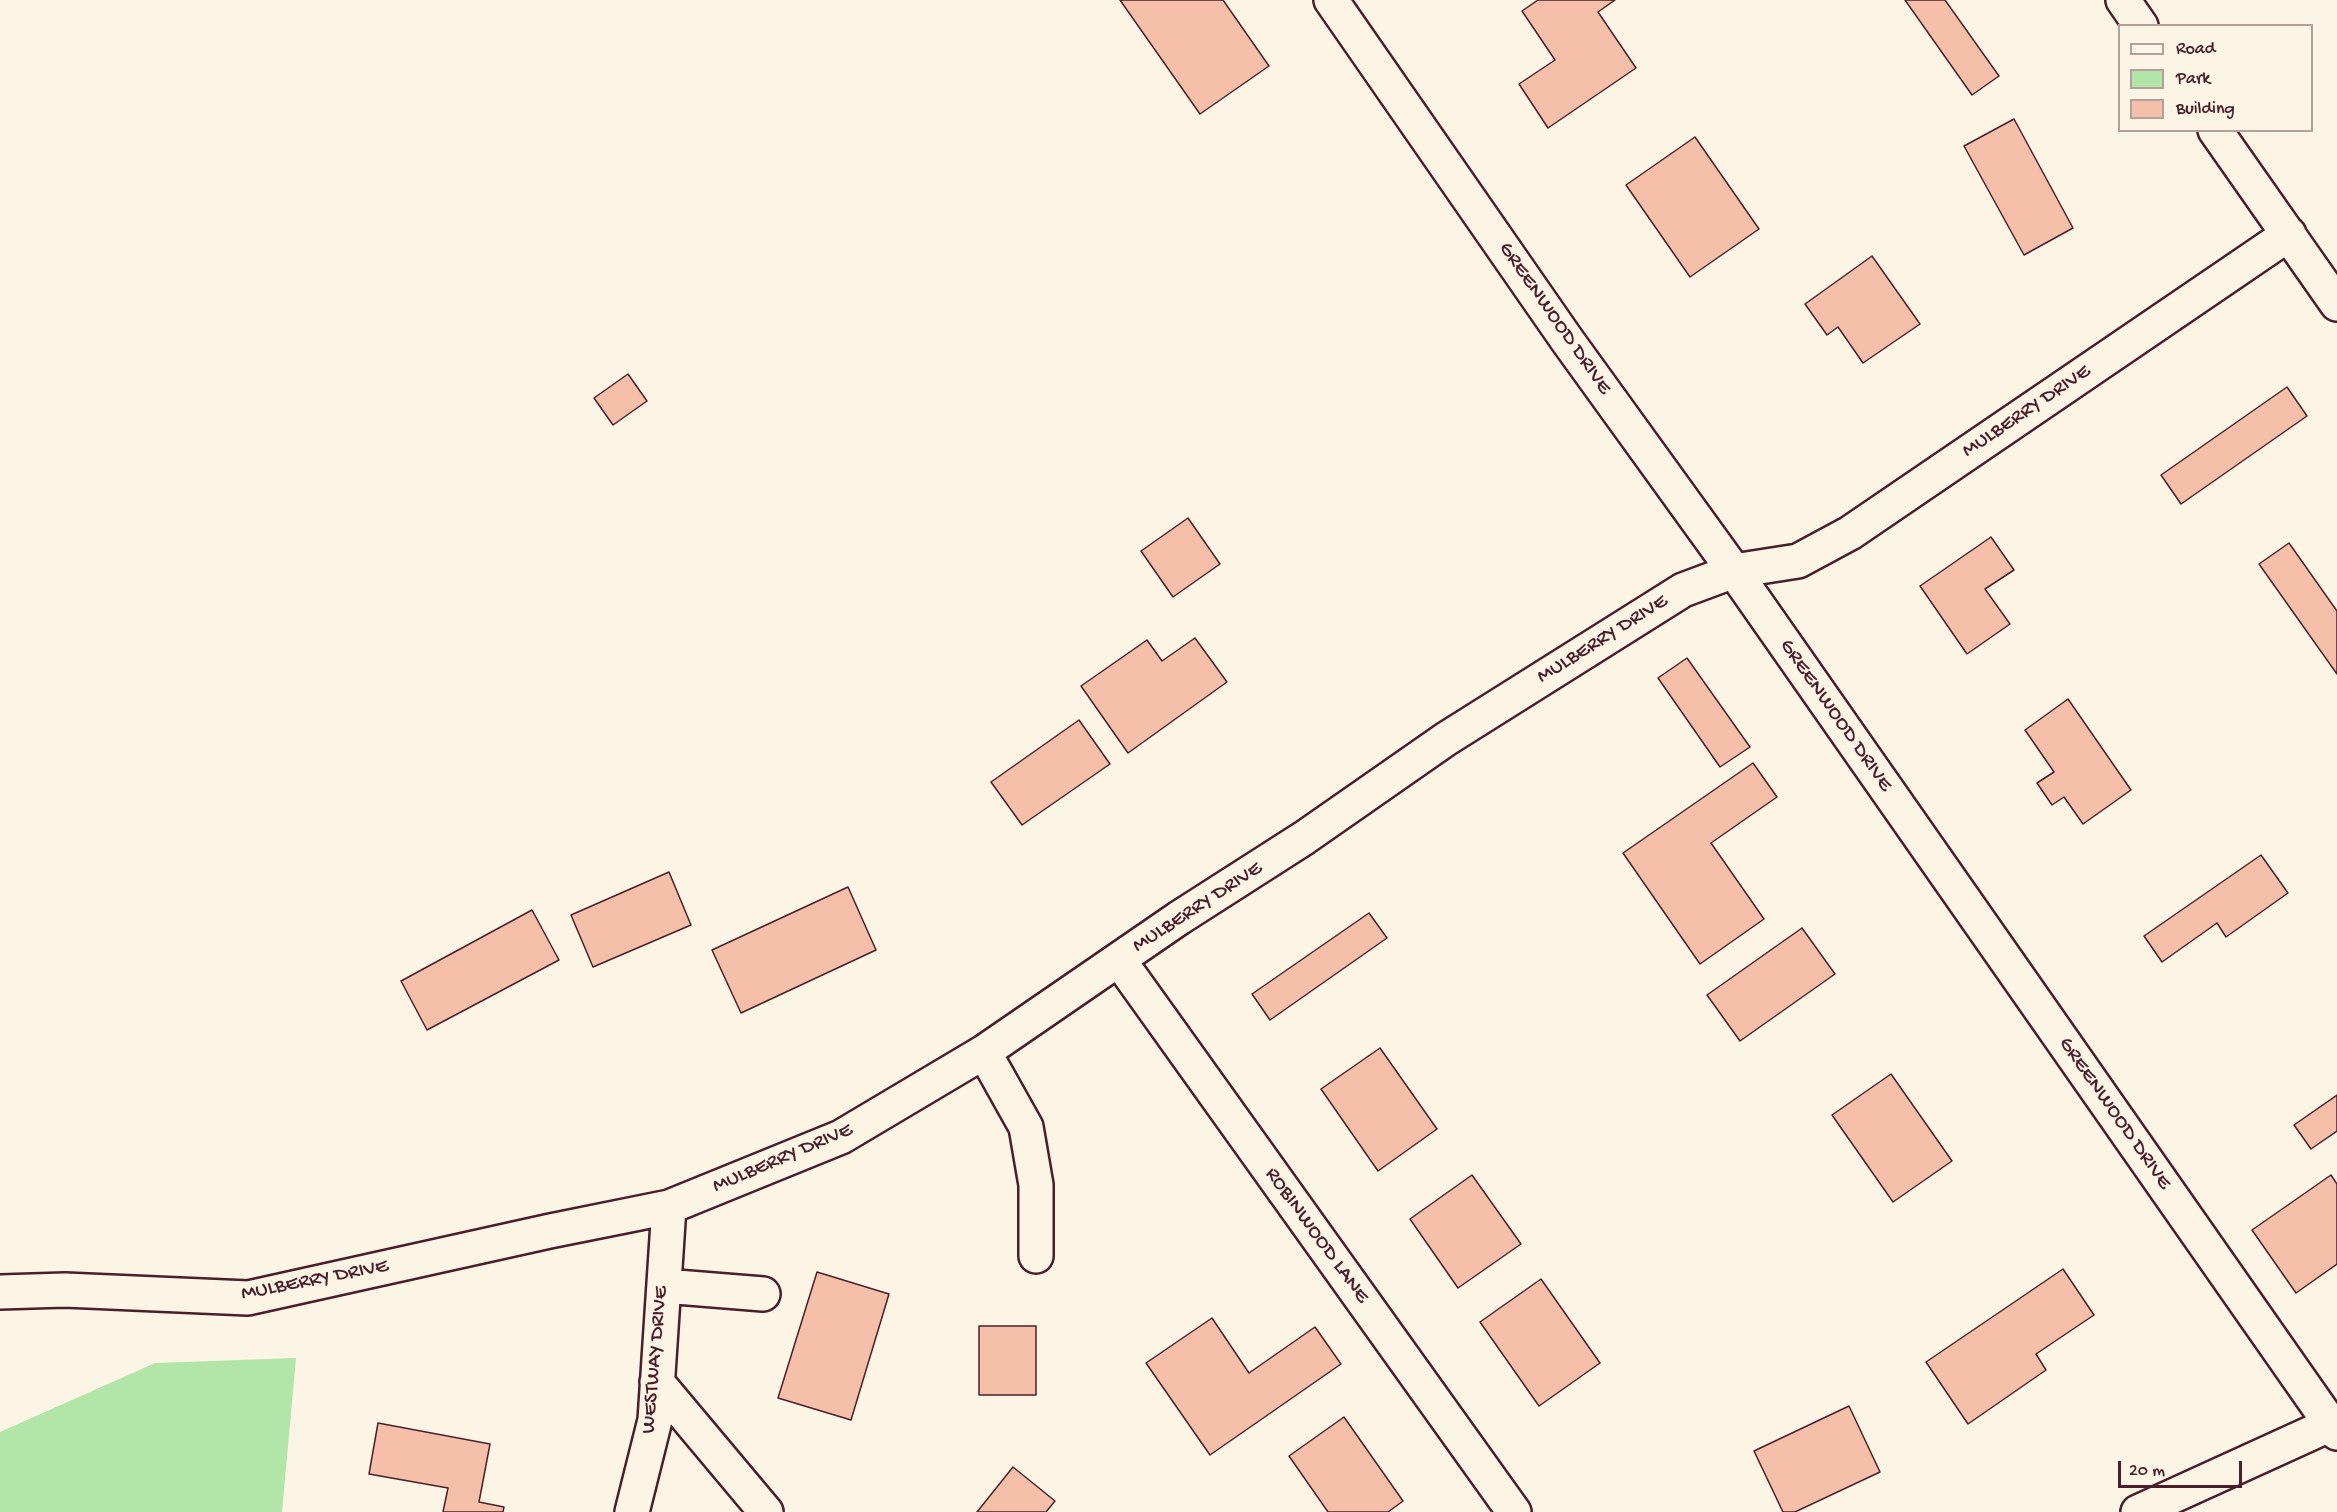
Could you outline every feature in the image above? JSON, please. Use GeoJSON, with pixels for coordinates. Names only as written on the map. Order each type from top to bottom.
{"type":"FeatureCollection","features":[{"type":"Feature","properties":{"kind":"street","name":"GREENWOOD DRIVE"},"geometry":{"type":"LineString","coordinates":[[1331,0],[1567,340],[1734,571],[2334,1428]]}},
{"type":"Feature","properties":{"kind":"street"},"geometry":{"type":"LineString","coordinates":[[2123,0],[2140,24]]}},
{"type":"Feature","properties":{"kind":"street"},"geometry":{"type":"LineString","coordinates":[[2216,132],[2337,304]]}},
{"type":"Feature","properties":{"kind":"street","name":"MULBERRY DRIVE"},"geometry":{"type":"LineString","coordinates":[[0,1292],[65,1290],[248,1298],[669,1207],[841,1137],[984,1052],[1179,918],[1304,838],[1446,739],[1683,590],[1734,571],[1798,561],[1850,533],[2289,234]]}},
{"type":"Feature","properties":{"kind":"street","name":"ROBINWOOD LANE"},"geometry":{"type":"LineString","coordinates":[[1119,960],[1514,1512]]}},
{"type":"Feature","properties":{"kind":"street"},"geometry":{"type":"LineString","coordinates":[[984,1052],[1026,1127],[1036,1185],[1036,1256]]}},
{"type":"Feature","properties":{"kind":"street","name":"WESTWAY DRIVE"},"geometry":{"type":"LineString","coordinates":[[632,1512],[654,1420],[669,1207]]}},
{"type":"Feature","properties":{"kind":"street"},"geometry":{"type":"LineString","coordinates":[[664,1286],[764,1294]]}},
{"type":"Feature","properties":{"kind":"street"},"geometry":{"type":"LineString","coordinates":[[657,1382],[766,1512]]}},
{"type":"Feature","properties":{"kind":"street"},"geometry":{"type":"LineString","coordinates":[[2138,1512],[2334,1428]]}},
{"type":"Feature","properties":{"kind":"green space"},"geometry":{"type":"Polygon","coordinates":[[[296,1358],[282,1512],[0,1512],[0,1432],[155,1363],[296,1358]]]}},
{"type":"Feature","properties":{"kind":"building"},"geometry":{"type":"Polygon","coordinates":[[[1120,0],[1223,0],[1269,66],[1200,114],[1120,0]]]}},
{"type":"Feature","properties":{"kind":"building"},"geometry":{"type":"Polygon","coordinates":[[[1538,0],[1615,0],[1598,12],[1636,68],[1548,128],[1519,84],[1555,60],[1522,11],[1538,0]]]}},
{"type":"Feature","properties":{"kind":"building"},"geometry":{"type":"Polygon","coordinates":[[[1905,0],[1945,0],[1999,76],[1972,95],[1905,0]]]}},
{"type":"Feature","properties":{"kind":"building"},"geometry":{"type":"Polygon","coordinates":[[[2014,119],[2073,228],[2024,255],[1964,146],[2014,119]]]}},
{"type":"Feature","properties":{"kind":"building"},"geometry":{"type":"Polygon","coordinates":[[[1695,137],[1759,229],[1690,277],[1626,185],[1695,137]]]}},
{"type":"Feature","properties":{"kind":"building"},"geometry":{"type":"Polygon","coordinates":[[[1872,256],[1920,324],[1863,363],[1838,327],[1827,335],[1805,304],[1872,256]]]}},
{"type":"Feature","properties":{"kind":"building"},"geometry":{"type":"Polygon","coordinates":[[[628,374],[647,401],[613,425],[594,398],[628,374]]]}},
{"type":"Feature","properties":{"kind":"building"},"geometry":{"type":"Polygon","coordinates":[[[2287,387],[2307,416],[2181,504],[2161,475],[2287,387]]]}},
{"type":"Feature","properties":{"kind":"building"},"geometry":{"type":"Polygon","coordinates":[[[1188,518],[1220,564],[1173,597],[1141,551],[1188,518]]]}},
{"type":"Feature","properties":{"kind":"building"},"geometry":{"type":"Polygon","coordinates":[[[1991,537],[2014,570],[1985,589],[2010,624],[1967,654],[1920,586],[1991,537]]]}},
{"type":"Feature","properties":{"kind":"building"},"geometry":{"type":"Polygon","coordinates":[[[2289,543],[2337,611],[2337,674],[2259,564],[2289,543]]]}},
{"type":"Feature","properties":{"kind":"building"},"geometry":{"type":"Polygon","coordinates":[[[1195,638],[1227,682],[1128,753],[1081,686],[1147,640],[1162,661],[1195,638]]]}},
{"type":"Feature","properties":{"kind":"building"},"geometry":{"type":"Polygon","coordinates":[[[1687,658],[1750,747],[1720,767],[1658,678],[1687,658]]]}},
{"type":"Feature","properties":{"kind":"building"},"geometry":{"type":"Polygon","coordinates":[[[2068,699],[2131,790],[2083,824],[2064,797],[2052,805],[2037,783],[2054,772],[2025,730],[2068,699]]]}},
{"type":"Feature","properties":{"kind":"building"},"geometry":{"type":"Polygon","coordinates":[[[1079,720],[1110,764],[1022,825],[991,782],[1079,720]]]}},
{"type":"Feature","properties":{"kind":"building"},"geometry":{"type":"Polygon","coordinates":[[[1753,763],[1777,797],[1711,843],[1764,919],[1700,964],[1623,853],[1753,763]]]}},
{"type":"Feature","properties":{"kind":"building"},"geometry":{"type":"Polygon","coordinates":[[[2261,855],[2288,893],[2226,937],[2217,923],[2162,962],[2144,936],[2261,855]]]}},
{"type":"Feature","properties":{"kind":"building"},"geometry":{"type":"Polygon","coordinates":[[[669,872],[691,925],[593,967],[571,915],[669,872]]]}},
{"type":"Feature","properties":{"kind":"building"},"geometry":{"type":"Polygon","coordinates":[[[848,887],[876,950],[741,1013],[712,950],[848,887]]]}},
{"type":"Feature","properties":{"kind":"building"},"geometry":{"type":"Polygon","coordinates":[[[532,910],[559,960],[427,1030],[401,981],[532,910]]]}},
{"type":"Feature","properties":{"kind":"building"},"geometry":{"type":"Polygon","coordinates":[[[1369,913],[1387,938],[1270,1020],[1252,994],[1369,913]]]}},
{"type":"Feature","properties":{"kind":"building"},"geometry":{"type":"Polygon","coordinates":[[[1802,928],[1835,974],[1740,1041],[1707,995],[1802,928]]]}},
{"type":"Feature","properties":{"kind":"building"},"geometry":{"type":"Polygon","coordinates":[[[1380,1048],[1437,1129],[1378,1171],[1321,1089],[1380,1048]]]}},
{"type":"Feature","properties":{"kind":"building"},"geometry":{"type":"Polygon","coordinates":[[[1891,1074],[1952,1161],[1893,1202],[1832,1115],[1891,1074]]]}},
{"type":"Feature","properties":{"kind":"building"},"geometry":{"type":"Polygon","coordinates":[[[2337,1095],[2337,1131],[2311,1149],[2294,1125],[2337,1095]]]}},
{"type":"Feature","properties":{"kind":"building"},"geometry":{"type":"Polygon","coordinates":[[[1472,1175],[1521,1244],[1458,1288],[1410,1219],[1472,1175]]]}},
{"type":"Feature","properties":{"kind":"building"},"geometry":{"type":"Polygon","coordinates":[[[2331,1175],[2337,1184],[2337,1264],[2296,1293],[2252,1230],[2331,1175]]]}},
{"type":"Feature","properties":{"kind":"building"},"geometry":{"type":"Polygon","coordinates":[[[2063,1269],[2094,1315],[2036,1354],[2046,1370],[1968,1424],[1926,1362],[2063,1269]]]}},
{"type":"Feature","properties":{"kind":"building"},"geometry":{"type":"Polygon","coordinates":[[[817,1272],[889,1294],[851,1420],[778,1398],[817,1272]]]}},
{"type":"Feature","properties":{"kind":"building"},"geometry":{"type":"Polygon","coordinates":[[[1541,1279],[1600,1363],[1539,1406],[1480,1322],[1541,1279]]]}},
{"type":"Feature","properties":{"kind":"building"},"geometry":{"type":"Polygon","coordinates":[[[1212,1318],[1249,1373],[1315,1327],[1341,1364],[1210,1455],[1146,1363],[1212,1318]]]}},
{"type":"Feature","properties":{"kind":"building"},"geometry":{"type":"Polygon","coordinates":[[[979,1326],[1036,1326],[1036,1395],[979,1395],[979,1326]]]}},
{"type":"Feature","properties":{"kind":"building"},"geometry":{"type":"Polygon","coordinates":[[[1849,1406],[1880,1472],[1795,1512],[1783,1512],[1754,1451],[1849,1406]]]}},
{"type":"Feature","properties":{"kind":"building"},"geometry":{"type":"Polygon","coordinates":[[[1344,1417],[1403,1501],[1388,1512],[1328,1512],[1289,1456],[1344,1417]]]}},
{"type":"Feature","properties":{"kind":"building"},"geometry":{"type":"Polygon","coordinates":[[[378,1423],[490,1444],[479,1502],[504,1507],[503,1512],[443,1512],[448,1488],[369,1474],[378,1423]]]}},
{"type":"Feature","properties":{"kind":"building"},"geometry":{"type":"Polygon","coordinates":[[[1013,1467],[1055,1501],[1046,1512],[977,1512],[1013,1467]]]}}]}
